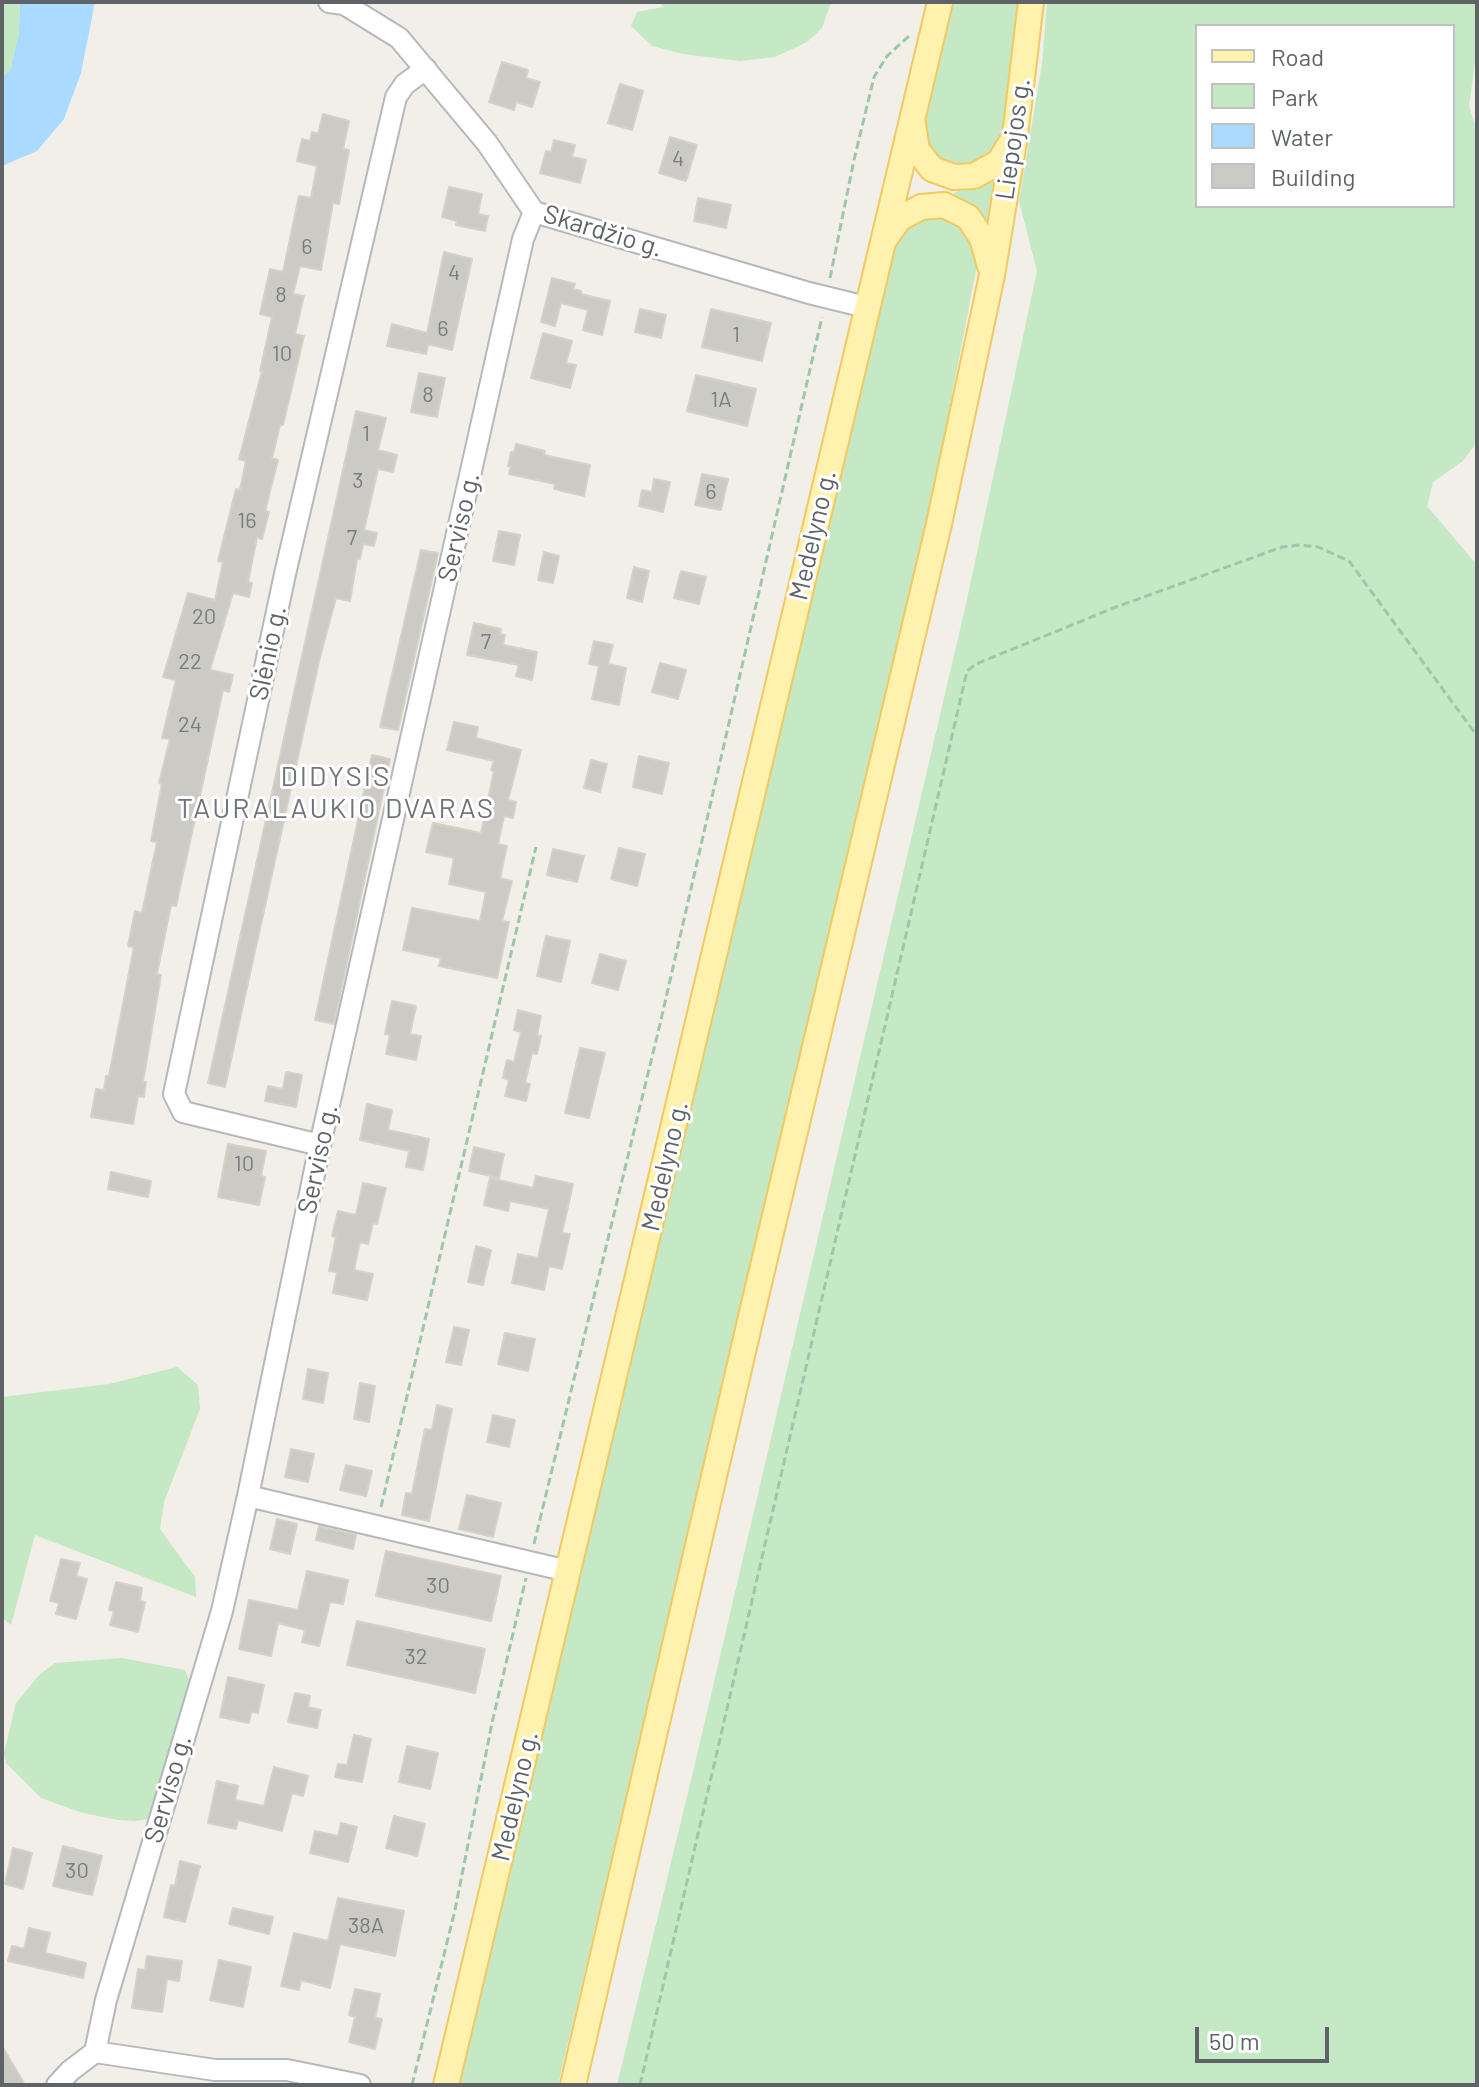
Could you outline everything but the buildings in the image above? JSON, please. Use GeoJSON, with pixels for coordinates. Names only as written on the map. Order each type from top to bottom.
{"type":"FeatureCollection","features":[{"type":"Feature","properties":{"kind":"main road"},"geometry":{"type":"LineString","coordinates":[[881,245],[940,2]]}},
{"type":"Feature","properties":{"kind":"main road","name":"Liepojos g."},"geometry":{"type":"LineString","coordinates":[[992,275],[1015,136],[1031,2]]}},
{"type":"Feature","properties":{"kind":"main road"},"geometry":{"type":"LineString","coordinates":[[912,118],[917,150],[932,169],[954,177],[974,176],[999,162],[1015,136]]}},
{"type":"Feature","properties":{"kind":"main road"},"geometry":{"type":"LineString","coordinates":[[573,2085],[939,524],[992,275],[982,238],[968,217],[944,205],[921,207],[899,219],[881,245]]}},
{"type":"Feature","properties":{"kind":"main road","name":"Medelyno g."},"geometry":{"type":"LineString","coordinates":[[446,2085],[881,245]]}},
{"type":"Feature","properties":{"kind":"street","name":"Skardžio g."},"geometry":{"type":"LineString","coordinates":[[329,2],[344,4],[399,38],[487,143],[534,212],[866,307]]}},
{"type":"Feature","properties":{"kind":"street","name":"Slėnio g."},"geometry":{"type":"LineString","coordinates":[[320,1145],[183,1112],[174,1094],[281,589],[396,97],[405,84],[426,69]]}},
{"type":"Feature","properties":{"kind":"street","name":"Serviso g."},"geometry":{"type":"LineString","coordinates":[[95,2052],[106,2000],[222,1611],[320,1145],[520,254],[534,212]]}},
{"type":"Feature","properties":{"kind":"street"},"geometry":{"type":"LineString","coordinates":[[248,1496],[568,1571]]}},
{"type":"Feature","properties":{"kind":"street"},"geometry":{"type":"LineString","coordinates":[[57,2085],[95,2052],[215,2070],[287,2070],[360,2085]]}},
{"type":"Feature","properties":{"kind":"path"},"geometry":{"type":"LineString","coordinates":[[412,2085],[455,1910],[492,1723],[660,1024],[874,77],[887,56],[908,39],[912,29]]}},
{"type":"Feature","properties":{"kind":"path"},"geometry":{"type":"LineString","coordinates":[[640,2085],[967,671],[976,664],[1116,607],[1282,547],[1309,546],[1349,561],[1477,736]]}},
{"type":"Feature","properties":{"kind":"path"},"geometry":{"type":"LineString","coordinates":[[377,1526],[536,847]]}},
{"type":"Feature","properties":{"kind":"green space"},"geometry":{"type":"Polygon","coordinates":[[[2,2],[20,2],[19,33],[10,71],[2,77],[2,2]]]}},
{"type":"Feature","properties":{"kind":"green space"},"geometry":{"type":"Polygon","coordinates":[[[659,2],[831,2],[822,28],[807,42],[775,57],[740,61],[683,54],[652,46],[631,26],[637,12],[663,7],[659,2]]]}},
{"type":"Feature","properties":{"kind":"green space"},"geometry":{"type":"Polygon","coordinates":[[[952,2],[1020,2],[1005,134],[994,156],[966,167],[933,160],[921,131],[952,2]]]}},
{"type":"Feature","properties":{"kind":"green space"},"geometry":{"type":"Polygon","coordinates":[[[1047,2],[1477,2],[1477,49],[1469,106],[1477,131],[1477,442],[1463,461],[1433,482],[1427,506],[1477,565],[1477,2085],[617,2085],[966,604],[1037,271],[1019,201],[1042,64],[1047,2]]]}},
{"type":"Feature","properties":{"kind":"green space"},"geometry":{"type":"Polygon","coordinates":[[[999,172],[991,228],[982,216],[956,198],[954,193],[982,183],[999,172]]]}},
{"type":"Feature","properties":{"kind":"green space"},"geometry":{"type":"Polygon","coordinates":[[[921,216],[953,218],[977,246],[977,265],[930,510],[558,2085],[459,2085],[894,243],[900,233],[921,216]]]}},
{"type":"Feature","properties":{"kind":"green space"},"geometry":{"type":"Polygon","coordinates":[[[177,1367],[198,1385],[200,1409],[164,1502],[160,1529],[195,1577],[196,1597],[35,1535],[11,1625],[2,1618],[2,1397],[109,1384],[177,1367]]]}},
{"type":"Feature","properties":{"kind":"green space"},"geometry":{"type":"Polygon","coordinates":[[[122,1658],[185,1670],[189,1680],[154,1814],[135,1821],[83,1813],[41,1798],[6,1763],[4,1753],[16,1703],[39,1675],[55,1663],[122,1658]]]}},
{"type":"Feature","properties":{"kind":"water"},"geometry":{"type":"Polygon","coordinates":[[[20,2],[95,2],[81,73],[64,119],[37,151],[2,166],[2,77],[10,71],[19,33],[20,2]]]}},
{"type":"Feature","properties":{"kind":"district","name":"DIDYSIS TAURALAUKIO DVARAS"},"geometry":{"type":"Point","coordinates":[336,793]}}]}
